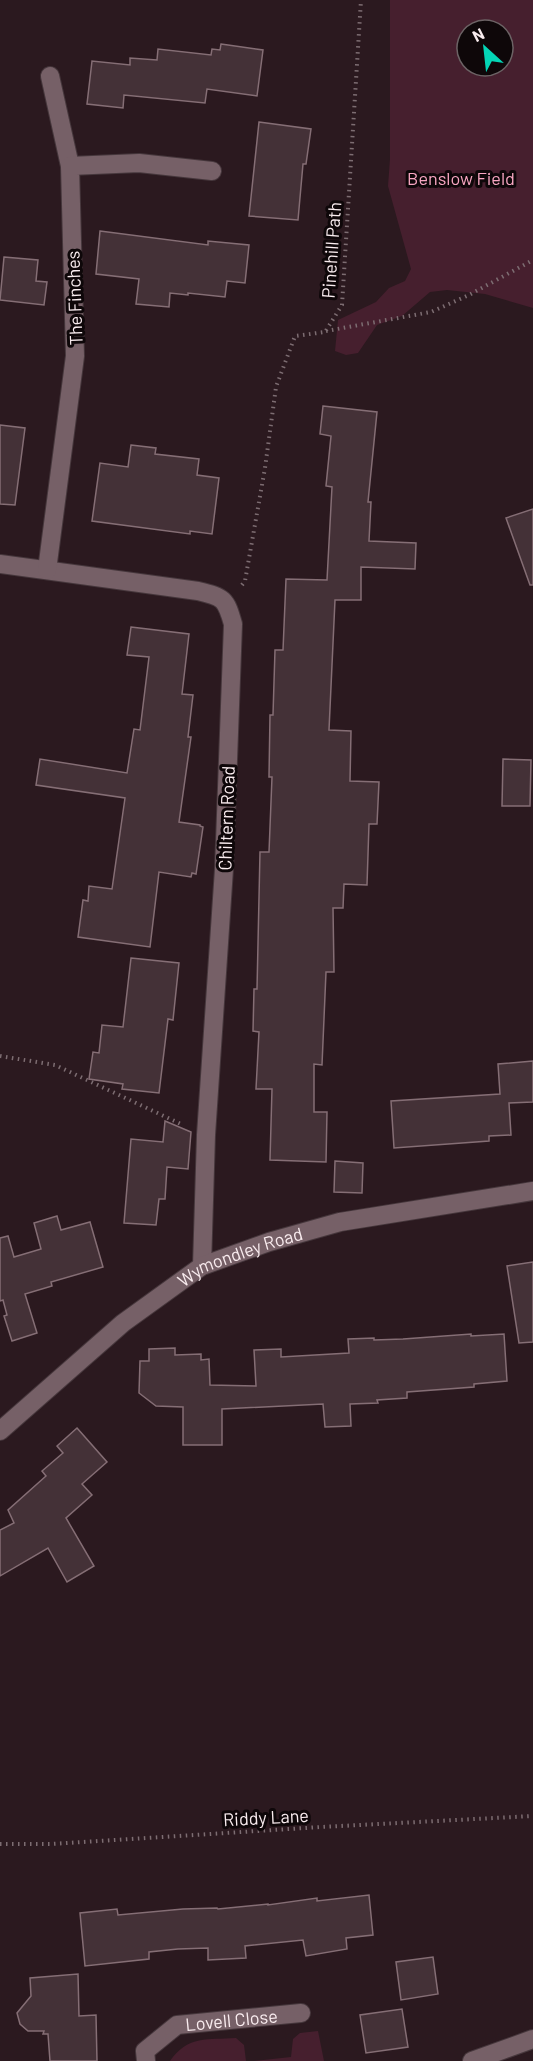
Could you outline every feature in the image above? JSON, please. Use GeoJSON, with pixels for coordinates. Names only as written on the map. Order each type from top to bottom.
{"type":"FeatureCollection","features":[{"type":"Feature","properties":{"kind":"street","name":"The Finches"},"geometry":{"type":"LineString","coordinates":[[47,570],[75,356],[70,166],[50,76]]}},
{"type":"Feature","properties":{"kind":"street"},"geometry":{"type":"LineString","coordinates":[[70,166],[139,163],[212,171]]}},
{"type":"Feature","properties":{"kind":"street"},"geometry":{"type":"LineString","coordinates":[[0,564],[198,591],[218,595],[227,603]]}},
{"type":"Feature","properties":{"kind":"street","name":"Chiltern Road"},"geometry":{"type":"LineString","coordinates":[[202,1266],[206,1135],[226,811],[233,624],[227,603]]}},
{"type":"Feature","properties":{"kind":"street","name":"Wymondley Road"},"geometry":{"type":"LineString","coordinates":[[0,1431],[123,1323],[202,1266],[269,1242],[340,1222],[533,1191]]}},
{"type":"Feature","properties":{"kind":"street","name":"Lovell Close"},"geometry":{"type":"LineString","coordinates":[[146,2061],[145,2051],[177,2025],[301,2013]]}},
{"type":"Feature","properties":{"kind":"street"},"geometry":{"type":"LineString","coordinates":[[472,2061],[533,2039]]}},
{"type":"Feature","properties":{"kind":"path","name":"Pinehill Path"},"geometry":{"type":"LineString","coordinates":[[325,332],[342,305],[361,0]]}},
{"type":"Feature","properties":{"kind":"path"},"geometry":{"type":"LineString","coordinates":[[227,603],[245,581],[265,468],[276,387],[295,336],[431,312],[469,295],[533,260]]}},
{"type":"Feature","properties":{"kind":"path"},"geometry":{"type":"LineString","coordinates":[[0,1056],[55,1065],[206,1135]]}},
{"type":"Feature","properties":{"kind":"path","name":"Riddy Lane"},"geometry":{"type":"LineString","coordinates":[[0,1844],[51,1844],[533,1816]]}},
{"type":"Feature","properties":{"kind":"green space","name":"Benslow Field"},"geometry":{"type":"Polygon","coordinates":[[[390,0],[533,0],[533,308],[485,294],[447,290],[430,292],[402,316],[377,325],[358,353],[346,355],[335,351],[338,320],[376,302],[389,288],[405,281],[411,269],[388,186],[390,0]]]}},
{"type":"Feature","properties":{"kind":"green space"},"geometry":{"type":"Polygon","coordinates":[[[318,2031],[324,2061],[254,2061],[291,2057],[293,2039],[300,2033],[318,2031]]]}},
{"type":"Feature","properties":{"kind":"green space"},"geometry":{"type":"Polygon","coordinates":[[[236,2038],[244,2045],[246,2061],[170,2061],[184,2047],[199,2040],[236,2038]]]}},
{"type":"Feature","properties":{"kind":"building"},"geometry":{"type":"Polygon","coordinates":[[[221,44],[263,50],[257,96],[207,89],[205,103],[124,95],[123,108],[87,104],[92,61],[130,65],[130,58],[157,60],[158,49],[211,55],[212,49],[220,50],[221,44]]]}},
{"type":"Feature","properties":{"kind":"building"},"geometry":{"type":"Polygon","coordinates":[[[259,122],[311,129],[306,164],[303,164],[298,220],[249,216],[259,122]]]}},
{"type":"Feature","properties":{"kind":"building"},"geometry":{"type":"Polygon","coordinates":[[[100,231],[208,245],[208,241],[249,245],[245,283],[227,281],[225,297],[170,293],[169,307],[136,304],[139,279],[96,274],[100,231]]]}},
{"type":"Feature","properties":{"kind":"building"},"geometry":{"type":"Polygon","coordinates":[[[4,257],[38,260],[36,281],[47,282],[44,305],[0,300],[4,257]]]}},
{"type":"Feature","properties":{"kind":"building"},"geometry":{"type":"Polygon","coordinates":[[[323,406],[377,412],[368,502],[371,502],[369,541],[416,543],[415,569],[361,567],[361,600],[335,600],[329,730],[351,731],[350,781],[379,782],[377,824],[369,824],[367,885],[344,884],[343,908],[333,908],[334,972],[326,972],[322,1065],[314,1064],[314,1112],[327,1112],[326,1162],[270,1160],[272,1089],[256,1089],[259,1032],[253,1031],[254,989],[257,989],[260,852],[269,852],[272,777],[269,777],[270,715],[273,715],[275,650],[283,650],[286,579],[327,580],[332,487],[326,486],[331,436],[320,434],[323,406]]]}},
{"type":"Feature","properties":{"kind":"building"},"geometry":{"type":"Polygon","coordinates":[[[0,425],[25,428],[15,505],[0,504],[0,425]]]}},
{"type":"Feature","properties":{"kind":"building"},"geometry":{"type":"Polygon","coordinates":[[[131,445],[156,448],[155,454],[199,459],[197,475],[219,478],[212,534],[190,531],[190,534],[92,521],[100,463],[128,467],[131,445]]]}},
{"type":"Feature","properties":{"kind":"building"},"geometry":{"type":"Polygon","coordinates":[[[533,509],[533,585],[530,585],[506,518],[533,509]]]}},
{"type":"Feature","properties":{"kind":"building"},"geometry":{"type":"Polygon","coordinates":[[[131,627],[189,634],[182,694],[193,695],[188,737],[191,737],[179,822],[203,827],[196,874],[192,873],[191,877],[159,872],[150,947],[78,937],[83,900],[88,901],[89,886],[112,889],[125,798],[36,785],[40,759],[127,773],[134,729],[140,730],[149,657],[127,655],[131,627]]]}},
{"type":"Feature","properties":{"kind":"building"},"geometry":{"type":"Polygon","coordinates":[[[503,759],[531,760],[530,806],[502,806],[503,759]]]}},
{"type":"Feature","properties":{"kind":"building"},"geometry":{"type":"Polygon","coordinates":[[[131,958],[179,963],[173,1020],[168,1019],[159,1093],[122,1089],[123,1084],[89,1079],[93,1052],[99,1053],[102,1025],[123,1027],[131,958]]]}},
{"type":"Feature","properties":{"kind":"building"},"geometry":{"type":"Polygon","coordinates":[[[533,1061],[533,1102],[509,1103],[511,1135],[489,1136],[489,1141],[394,1148],[391,1101],[500,1094],[498,1064],[533,1061]]]}},
{"type":"Feature","properties":{"kind":"building"},"geometry":{"type":"Polygon","coordinates":[[[165,1121],[191,1132],[188,1169],[167,1167],[165,1199],[159,1199],[156,1225],[124,1223],[131,1139],[163,1142],[165,1121]]]}},
{"type":"Feature","properties":{"kind":"building"},"geometry":{"type":"Polygon","coordinates":[[[335,1161],[363,1163],[362,1193],[334,1192],[335,1161]]]}},
{"type":"Feature","properties":{"kind":"building"},"geometry":{"type":"Polygon","coordinates":[[[57,1216],[61,1230],[90,1222],[103,1267],[51,1282],[52,1286],[25,1294],[37,1333],[12,1341],[4,1316],[7,1315],[3,1300],[0,1301],[0,1238],[8,1236],[14,1257],[41,1249],[34,1223],[57,1216]]]}},
{"type":"Feature","properties":{"kind":"building"},"geometry":{"type":"Polygon","coordinates":[[[533,1262],[533,1342],[519,1343],[507,1266],[533,1262]]]}},
{"type":"Feature","properties":{"kind":"building"},"geometry":{"type":"Polygon","coordinates":[[[471,1334],[471,1336],[504,1334],[507,1381],[474,1384],[474,1387],[407,1392],[407,1398],[377,1400],[378,1403],[350,1404],[351,1426],[325,1427],[323,1404],[222,1409],[222,1445],[183,1445],[183,1407],[156,1406],[139,1393],[140,1361],[149,1361],[149,1349],[175,1348],[175,1355],[201,1354],[201,1360],[209,1359],[210,1385],[256,1386],[254,1350],[281,1349],[281,1357],[349,1353],[348,1339],[403,1339],[471,1334]]]}},
{"type":"Feature","properties":{"kind":"building"},"geometry":{"type":"Polygon","coordinates":[[[77,1428],[107,1462],[82,1484],[92,1495],[66,1518],[94,1566],[67,1582],[48,1548],[0,1576],[0,1530],[14,1523],[8,1510],[46,1476],[42,1471],[63,1453],[57,1446],[77,1428]]]}},
{"type":"Feature","properties":{"kind":"building"},"geometry":{"type":"Polygon","coordinates":[[[369,1895],[373,1935],[346,1938],[347,1949],[306,1956],[303,1940],[245,1946],[246,1958],[208,1960],[208,1948],[178,1949],[149,1952],[149,1959],[85,1966],[80,1913],[117,1909],[118,1915],[183,1909],[218,1909],[317,1898],[317,1901],[369,1895]]]}},
{"type":"Feature","properties":{"kind":"building"},"geometry":{"type":"Polygon","coordinates":[[[433,1957],[438,1994],[401,2000],[396,1962],[433,1957]]]}},
{"type":"Feature","properties":{"kind":"building"},"geometry":{"type":"Polygon","coordinates":[[[78,1974],[79,2016],[96,2015],[97,2061],[50,2061],[48,2034],[43,2034],[44,2031],[28,2031],[20,2024],[17,2013],[31,1996],[30,1978],[78,1974]]]}},
{"type":"Feature","properties":{"kind":"building"},"geometry":{"type":"Polygon","coordinates":[[[402,2009],[408,2047],[366,2053],[360,2015],[402,2009]]]}}]}
